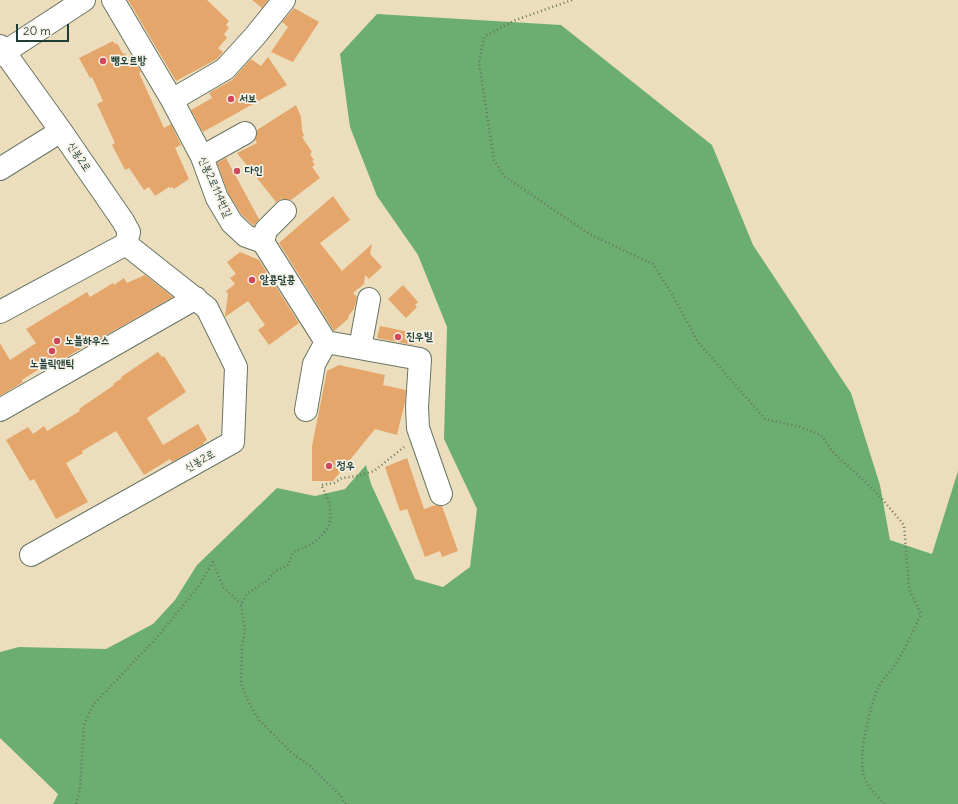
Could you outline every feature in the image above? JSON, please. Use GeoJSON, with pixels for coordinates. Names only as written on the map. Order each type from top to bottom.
{"type":"FeatureCollection","features":[{"type":"Feature","properties":{"kind":"street","name":"신봉2로"},"geometry":{"type":"LineString","coordinates":[[31,555],[233,442],[236,367],[207,308],[126,244],[129,232],[123,220],[61,131],[1,51],[84,0]]}},
{"type":"Feature","properties":{"kind":"street","name":"신봉2로114번길"},"geometry":{"type":"LineString","coordinates":[[113,0],[172,100],[202,157],[217,198],[232,224],[246,236],[263,242]]}},
{"type":"Feature","properties":{"kind":"street"},"geometry":{"type":"LineString","coordinates":[[172,100],[225,69],[255,36],[284,0]]}},
{"type":"Feature","properties":{"kind":"street","name":"신봉2로"},"geometry":{"type":"LineString","coordinates":[[0,169],[61,131]]}},
{"type":"Feature","properties":{"kind":"street"},"geometry":{"type":"LineString","coordinates":[[202,157],[245,132]]}},
{"type":"Feature","properties":{"kind":"street"},"geometry":{"type":"LineString","coordinates":[[285,211],[266,230],[263,242],[326,342],[420,359],[417,406],[418,428],[441,494]]}},
{"type":"Feature","properties":{"kind":"street"},"geometry":{"type":"LineString","coordinates":[[0,312],[126,244]]}},
{"type":"Feature","properties":{"kind":"street"},"geometry":{"type":"LineString","coordinates":[[0,410],[196,298]]}},
{"type":"Feature","properties":{"kind":"street"},"geometry":{"type":"LineString","coordinates":[[360,348],[369,299]]}},
{"type":"Feature","properties":{"kind":"street"},"geometry":{"type":"LineString","coordinates":[[306,410],[314,364],[326,342]]}},
{"type":"Feature","properties":{"kind":"path"},"geometry":{"type":"LineString","coordinates":[[572,0],[513,21],[484,37],[480,62],[494,160],[504,176],[591,235],[653,264],[672,294],[698,342],[765,419],[800,427],[821,435],[833,452],[878,494],[904,524],[909,589],[921,614],[908,643],[896,664],[879,687],[865,733],[862,764],[865,780],[885,804]]}},
{"type":"Feature","properties":{"kind":"path"},"geometry":{"type":"LineString","coordinates":[[346,804],[340,795],[310,766],[292,753],[260,721],[250,705],[240,684],[242,645],[245,631],[241,604],[247,594],[268,580],[274,572],[288,565],[293,552],[309,546],[318,540],[331,523],[328,499],[321,485],[334,483],[342,478],[358,476],[374,471],[405,446],[421,437]]}},
{"type":"Feature","properties":{"kind":"path"},"geometry":{"type":"LineString","coordinates":[[76,804],[80,789],[84,725],[93,705],[159,635],[198,587],[213,562],[223,588],[241,604]]}},
{"type":"Feature","properties":{"kind":"green space"},"geometry":{"type":"Polygon","coordinates":[[[377,14],[561,25],[712,145],[753,245],[851,393],[880,485],[890,540],[932,554],[958,471],[958,804],[53,804],[58,794],[0,738],[0,652],[19,647],[106,649],[153,624],[175,600],[197,565],[277,488],[315,496],[345,489],[366,465],[371,484],[415,579],[443,587],[470,567],[477,509],[444,439],[447,327],[418,255],[377,196],[350,127],[340,54],[377,14]]]}},
{"type":"Feature","properties":{"kind":"building"},"geometry":{"type":"Polygon","coordinates":[[[128,0],[207,0],[229,21],[226,25],[229,28],[224,34],[227,38],[218,48],[223,52],[217,59],[176,81],[128,0]]]}},
{"type":"Feature","properties":{"kind":"building"},"geometry":{"type":"Polygon","coordinates":[[[252,0],[268,0],[262,8],[252,0]]]}},
{"type":"Feature","properties":{"kind":"building"},"geometry":{"type":"Polygon","coordinates":[[[294,8],[319,22],[293,62],[271,52],[288,27],[282,22],[294,8]]]}},
{"type":"Feature","properties":{"kind":"building"},"geometry":{"type":"Polygon","coordinates":[[[113,41],[115,44],[117,43],[123,54],[125,53],[128,61],[133,58],[141,72],[139,73],[164,128],[171,124],[181,145],[175,148],[189,179],[174,189],[169,187],[155,196],[149,187],[144,190],[129,168],[125,170],[112,145],[115,143],[97,104],[103,101],[92,77],[90,78],[79,58],[113,41]]]}},
{"type":"Feature","properties":{"kind":"building"},"geometry":{"type":"Polygon","coordinates":[[[268,57],[287,85],[203,132],[191,110],[212,98],[209,93],[232,80],[251,59],[261,66],[268,57]]]}},
{"type":"Feature","properties":{"kind":"building"},"geometry":{"type":"Polygon","coordinates":[[[296,105],[301,117],[304,136],[302,137],[312,152],[310,154],[315,165],[312,167],[320,178],[291,200],[282,199],[276,202],[237,153],[257,143],[255,140],[257,130],[296,105]]]}},
{"type":"Feature","properties":{"kind":"building"},"geometry":{"type":"Polygon","coordinates":[[[226,158],[259,219],[254,226],[242,215],[228,193],[217,163],[226,158]]]}},
{"type":"Feature","properties":{"kind":"building"},"geometry":{"type":"Polygon","coordinates":[[[333,196],[350,220],[320,243],[342,271],[372,244],[370,254],[382,267],[369,279],[365,275],[364,284],[353,293],[357,297],[354,309],[349,315],[348,319],[334,331],[279,243],[333,196]]]}},
{"type":"Feature","properties":{"kind":"building"},"geometry":{"type":"Polygon","coordinates":[[[240,252],[259,260],[299,323],[269,345],[258,330],[265,325],[248,301],[225,317],[228,294],[226,291],[235,284],[230,278],[236,274],[227,262],[240,252]]]}},
{"type":"Feature","properties":{"kind":"building"},"geometry":{"type":"Polygon","coordinates":[[[145,275],[173,297],[101,338],[100,337],[52,366],[50,362],[22,380],[23,382],[0,396],[0,343],[10,360],[36,343],[26,329],[87,292],[90,297],[113,283],[114,285],[124,278],[127,283],[145,275]]]}},
{"type":"Feature","properties":{"kind":"building"},"geometry":{"type":"Polygon","coordinates":[[[403,285],[418,302],[415,305],[417,307],[406,318],[388,299],[403,285]]]}},
{"type":"Feature","properties":{"kind":"building"},"geometry":{"type":"Polygon","coordinates":[[[380,326],[414,333],[413,345],[377,338],[380,326]]]}},
{"type":"Feature","properties":{"kind":"building"},"geometry":{"type":"Polygon","coordinates":[[[158,352],[162,357],[164,356],[186,392],[147,418],[163,445],[198,424],[207,440],[203,443],[204,444],[172,462],[170,459],[144,475],[116,431],[82,451],[83,453],[66,463],[88,502],[56,519],[34,479],[30,481],[6,440],[28,427],[33,434],[44,426],[47,431],[80,411],[79,409],[114,385],[113,384],[122,378],[121,377],[158,352]]]}},
{"type":"Feature","properties":{"kind":"building"},"geometry":{"type":"Polygon","coordinates":[[[339,365],[385,375],[383,385],[406,390],[405,402],[397,435],[375,429],[333,481],[312,481],[312,446],[327,371],[339,365]]]}},
{"type":"Feature","properties":{"kind":"building"},"geometry":{"type":"Polygon","coordinates":[[[407,458],[424,509],[436,505],[442,506],[458,551],[442,557],[440,551],[425,557],[407,509],[400,511],[385,467],[407,458]]]}},
{"type":"Feature","properties":{"kind":"place","name":"뺑오르방"},"geometry":{"type":"Point","coordinates":[103,61]}},
{"type":"Feature","properties":{"kind":"place","name":"서보"},"geometry":{"type":"Point","coordinates":[231,99]}},
{"type":"Feature","properties":{"kind":"place","name":"다인"},"geometry":{"type":"Point","coordinates":[237,171]}},
{"type":"Feature","properties":{"kind":"place","name":"알콩달콩"},"geometry":{"type":"Point","coordinates":[252,280]}},
{"type":"Feature","properties":{"kind":"place","name":"진우빌"},"geometry":{"type":"Point","coordinates":[398,337]}},
{"type":"Feature","properties":{"kind":"place","name":"노블하우스"},"geometry":{"type":"Point","coordinates":[57,341]}},
{"type":"Feature","properties":{"kind":"place","name":"노블릭앤틱"},"geometry":{"type":"Point","coordinates":[52,351]}},
{"type":"Feature","properties":{"kind":"place","name":"정우"},"geometry":{"type":"Point","coordinates":[329,466]}}]}
